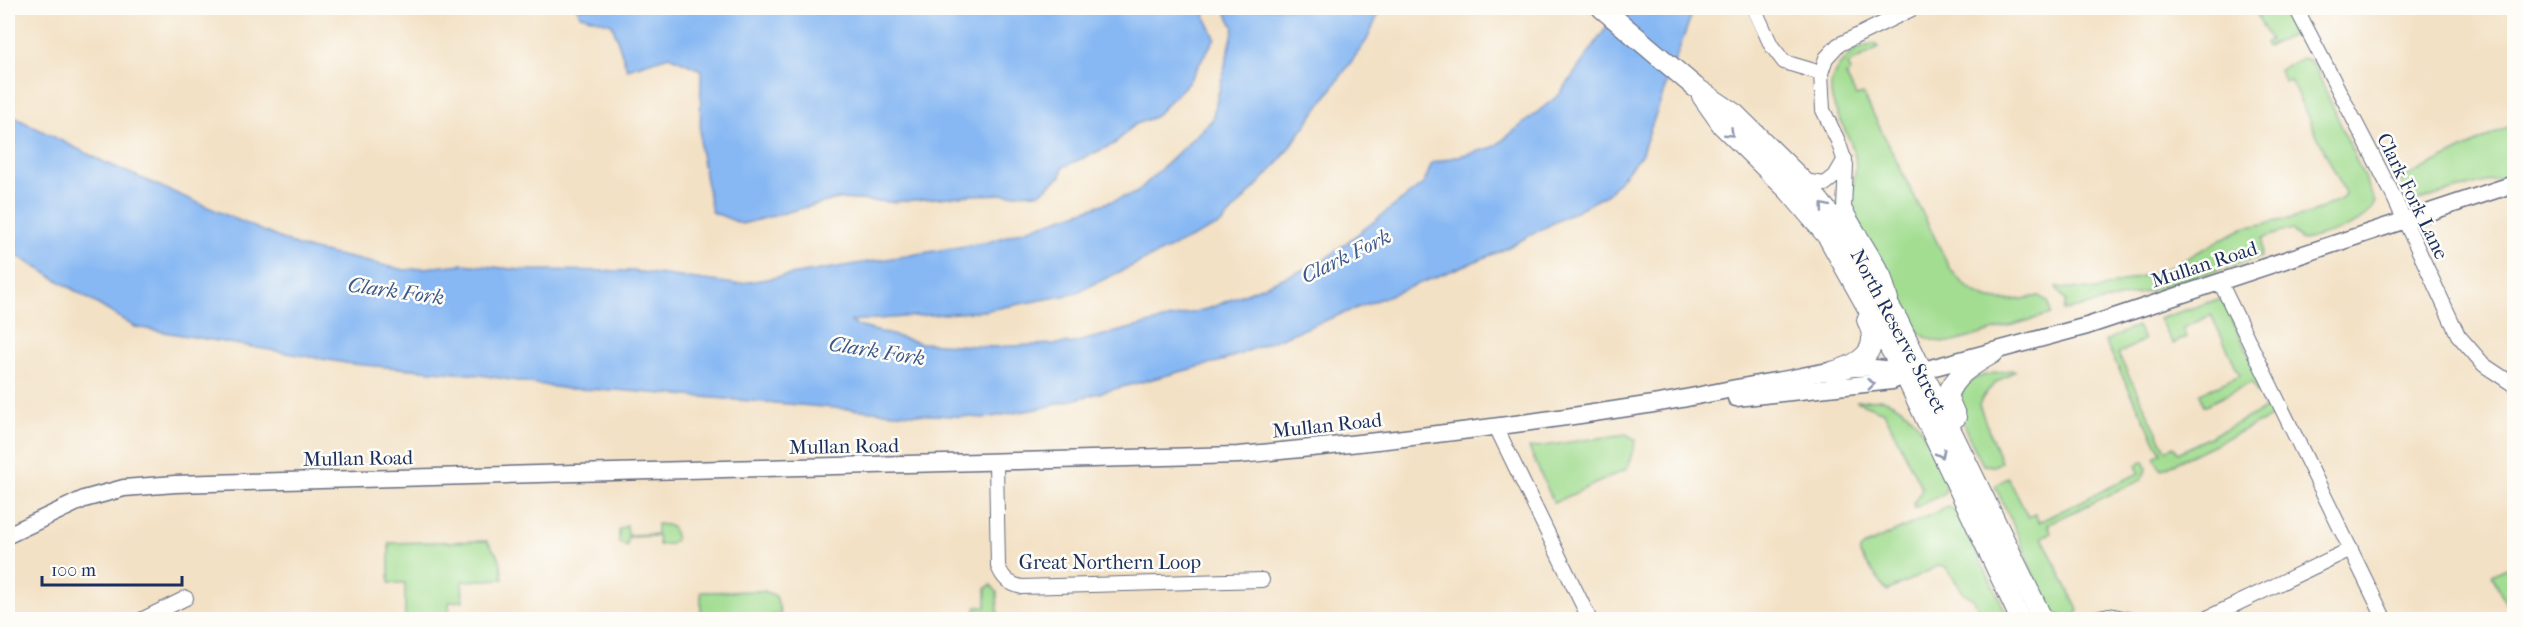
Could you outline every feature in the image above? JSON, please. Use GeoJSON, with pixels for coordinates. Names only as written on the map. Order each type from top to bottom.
{"type":"FeatureCollection","features":[{"type":"Feature","properties":{"kind":"highway","name":"North Reserve Street"},"geometry":{"type":"LineString","coordinates":[[1602,8],[1695,87],[1735,114],[1803,181],[1851,242],[1891,308],[1914,373],[2021,620]]}},
{"type":"Feature","properties":{"kind":"highway","name":"North Reserve Street"},"geometry":{"type":"LineString","coordinates":[[1695,87],[1723,126],[1789,191],[1828,237],[1914,373],[2043,620]]}},
{"type":"Feature","properties":{"kind":"highway"},"geometry":{"type":"LineString","coordinates":[[1828,237],[1834,260],[1861,308],[1873,337],[1871,350],[1860,361],[1832,372]]}},
{"type":"Feature","properties":{"kind":"highway"},"geometry":{"type":"LineString","coordinates":[[1993,353],[1960,374],[1947,396],[2019,551],[2031,596]]}},
{"type":"Feature","properties":{"kind":"main road","name":"Mullan Road"},"geometry":{"type":"LineString","coordinates":[[1687,399],[1779,394],[1885,383],[1914,373],[1993,353],[2220,282],[2404,218],[2514,184]]}},
{"type":"Feature","properties":{"kind":"main road","name":"Mullan Road"},"geometry":{"type":"LineString","coordinates":[[8,535],[84,499],[124,488],[175,484],[1238,455],[1332,447],[1496,427],[1687,399],[1832,372],[1881,366],[1914,373]]}},
{"type":"Feature","properties":{"kind":"street"},"geometry":{"type":"LineString","coordinates":[[1754,8],[1771,45],[1784,62],[1821,73]]}},
{"type":"Feature","properties":{"kind":"street"},"geometry":{"type":"LineString","coordinates":[[1891,308],[1891,296],[1884,275],[1844,208],[1845,159],[1823,110],[1821,73],[1827,58],[1838,45],[1914,8]]}},
{"type":"Feature","properties":{"kind":"street","name":"Clark Fork Lane"},"geometry":{"type":"LineString","coordinates":[[2296,8],[2404,218],[2458,334],[2484,365],[2514,386]]}},
{"type":"Feature","properties":{"kind":"street"},"geometry":{"type":"LineString","coordinates":[[1803,181],[1825,184],[1835,176],[1845,159]]}},
{"type":"Feature","properties":{"kind":"street"},"geometry":{"type":"LineString","coordinates":[[2220,282],[2385,620]]}},
{"type":"Feature","properties":{"kind":"street"},"geometry":{"type":"LineString","coordinates":[[1496,427],[1588,619]]}},
{"type":"Feature","properties":{"kind":"street","name":"Great Northern Loop"},"geometry":{"type":"LineString","coordinates":[[996,463],[998,566],[1002,577],[1012,585],[1022,587],[1262,580]]}},
{"type":"Feature","properties":{"kind":"street"},"geometry":{"type":"LineString","coordinates":[[2209,618],[2351,549]]}},
{"type":"Feature","properties":{"kind":"street"},"geometry":{"type":"LineString","coordinates":[[141,620],[186,598]]}},
{"type":"Feature","properties":{"kind":"street"},"geometry":{"type":"LineString","coordinates":[[2085,620],[2109,615],[2133,620]]}},
{"type":"Feature","properties":{"kind":"green space"},"geometry":{"type":"Polygon","coordinates":[[[2254,8],[2286,8],[2294,30],[2290,36],[2267,47],[2265,43],[2270,41],[2254,8]]]}},
{"type":"Feature","properties":{"kind":"green space"},"geometry":{"type":"Polygon","coordinates":[[[1875,44],[1879,48],[1848,64],[1851,71],[1846,75],[1856,96],[1863,94],[1951,270],[1970,290],[1990,299],[2012,300],[2039,296],[2049,303],[2051,314],[1954,342],[1927,338],[1909,321],[1901,307],[1887,269],[1854,216],[1851,196],[1855,174],[1854,152],[1832,97],[1831,86],[1834,75],[1841,64],[1856,51],[1875,44]]]}},
{"type":"Feature","properties":{"kind":"green space"},"geometry":{"type":"Polygon","coordinates":[[[2302,58],[2309,60],[2315,67],[2375,202],[2370,211],[2344,229],[2301,241],[2292,229],[2263,238],[2261,257],[2153,290],[2064,311],[2066,301],[2056,287],[2096,290],[2168,268],[2243,228],[2308,215],[2343,198],[2345,193],[2290,80],[2285,82],[2279,70],[2302,58]]]}},
{"type":"Feature","properties":{"kind":"green space"},"geometry":{"type":"Polygon","coordinates":[[[2514,124],[2514,174],[2412,202],[2400,180],[2514,124]]]}},
{"type":"Feature","properties":{"kind":"green space"},"geometry":{"type":"Polygon","coordinates":[[[2222,298],[2263,385],[2257,392],[2252,382],[2204,406],[2200,394],[2240,375],[2211,315],[2183,328],[2187,337],[2173,344],[2159,319],[2222,298]]]}},
{"type":"Feature","properties":{"kind":"green space"},"geometry":{"type":"Polygon","coordinates":[[[2137,326],[2144,340],[2118,354],[2166,450],[2174,446],[2178,453],[2265,409],[2262,402],[2272,398],[2279,413],[2161,470],[2154,457],[2161,453],[2105,341],[2137,326]]]}},
{"type":"Feature","properties":{"kind":"green space"},"geometry":{"type":"Polygon","coordinates":[[[2010,370],[2015,371],[1994,385],[1979,405],[2001,462],[1994,466],[1983,465],[1962,421],[1960,398],[1964,388],[1973,380],[2010,370]]]}},
{"type":"Feature","properties":{"kind":"green space"},"geometry":{"type":"Polygon","coordinates":[[[1883,399],[1896,405],[1916,422],[1930,444],[1948,482],[1944,494],[1914,508],[1913,504],[1922,489],[1884,412],[1856,401],[1883,399]]]}},
{"type":"Feature","properties":{"kind":"green space"},"geometry":{"type":"Polygon","coordinates":[[[1626,434],[1636,440],[1627,469],[1554,503],[1529,448],[1626,434]]]}},
{"type":"Feature","properties":{"kind":"green space"},"geometry":{"type":"Polygon","coordinates":[[[2144,461],[2147,469],[2141,480],[2048,524],[2051,533],[2042,537],[2079,612],[2068,619],[2053,613],[2044,602],[2018,535],[1995,486],[2008,477],[2028,517],[2035,514],[2039,522],[2139,473],[2136,465],[2144,461]]]}},
{"type":"Feature","properties":{"kind":"green space"},"geometry":{"type":"Polygon","coordinates":[[[1948,507],[1960,511],[1968,535],[2008,616],[2003,619],[1984,619],[1974,600],[1963,592],[1946,567],[1938,566],[1887,591],[1860,555],[1860,550],[1866,545],[1948,507]]]}},
{"type":"Feature","properties":{"kind":"green space"},"geometry":{"type":"Polygon","coordinates":[[[657,524],[673,528],[676,539],[671,544],[659,545],[658,536],[628,537],[627,546],[619,543],[619,530],[627,525],[628,535],[657,534],[657,524]]]}},
{"type":"Feature","properties":{"kind":"green space"},"geometry":{"type":"Polygon","coordinates":[[[487,541],[500,559],[503,579],[462,581],[463,601],[449,602],[450,619],[405,619],[405,583],[389,583],[389,543],[487,541]]]}},
{"type":"Feature","properties":{"kind":"green space"},"geometry":{"type":"Polygon","coordinates":[[[2514,564],[2514,620],[2492,575],[2514,564]]]}},
{"type":"Feature","properties":{"kind":"green space"},"geometry":{"type":"Polygon","coordinates":[[[991,585],[997,592],[998,619],[980,619],[973,616],[976,607],[986,607],[986,588],[991,585]]]}},
{"type":"Feature","properties":{"kind":"green space"},"geometry":{"type":"Polygon","coordinates":[[[764,591],[776,596],[781,614],[773,615],[772,619],[701,619],[701,592],[764,591]]]}},
{"type":"Feature","properties":{"kind":"water"},"geometry":{"type":"Polygon","coordinates":[[[577,8],[1201,8],[1215,38],[1188,83],[1154,117],[1134,125],[1114,144],[1063,167],[1061,176],[1040,193],[972,195],[892,202],[838,199],[742,224],[712,212],[700,149],[701,70],[669,56],[627,69],[612,24],[580,15],[577,8]]]}},
{"type":"Feature","properties":{"kind":"water","name":"Clark Fork"},"geometry":{"type":"Polygon","coordinates":[[[1224,8],[1381,8],[1367,40],[1279,162],[1221,224],[1073,294],[983,311],[851,321],[855,325],[921,343],[992,347],[1073,343],[1210,308],[1320,263],[1424,183],[1432,163],[1494,147],[1560,94],[1620,8],[1694,8],[1641,155],[1608,194],[1499,252],[1225,360],[1042,408],[986,418],[896,413],[616,390],[567,389],[480,375],[352,364],[135,327],[8,250],[8,114],[104,162],[300,247],[405,270],[463,264],[522,270],[632,271],[736,284],[989,242],[1136,193],[1212,120],[1234,28],[1224,8]]]}}]}
